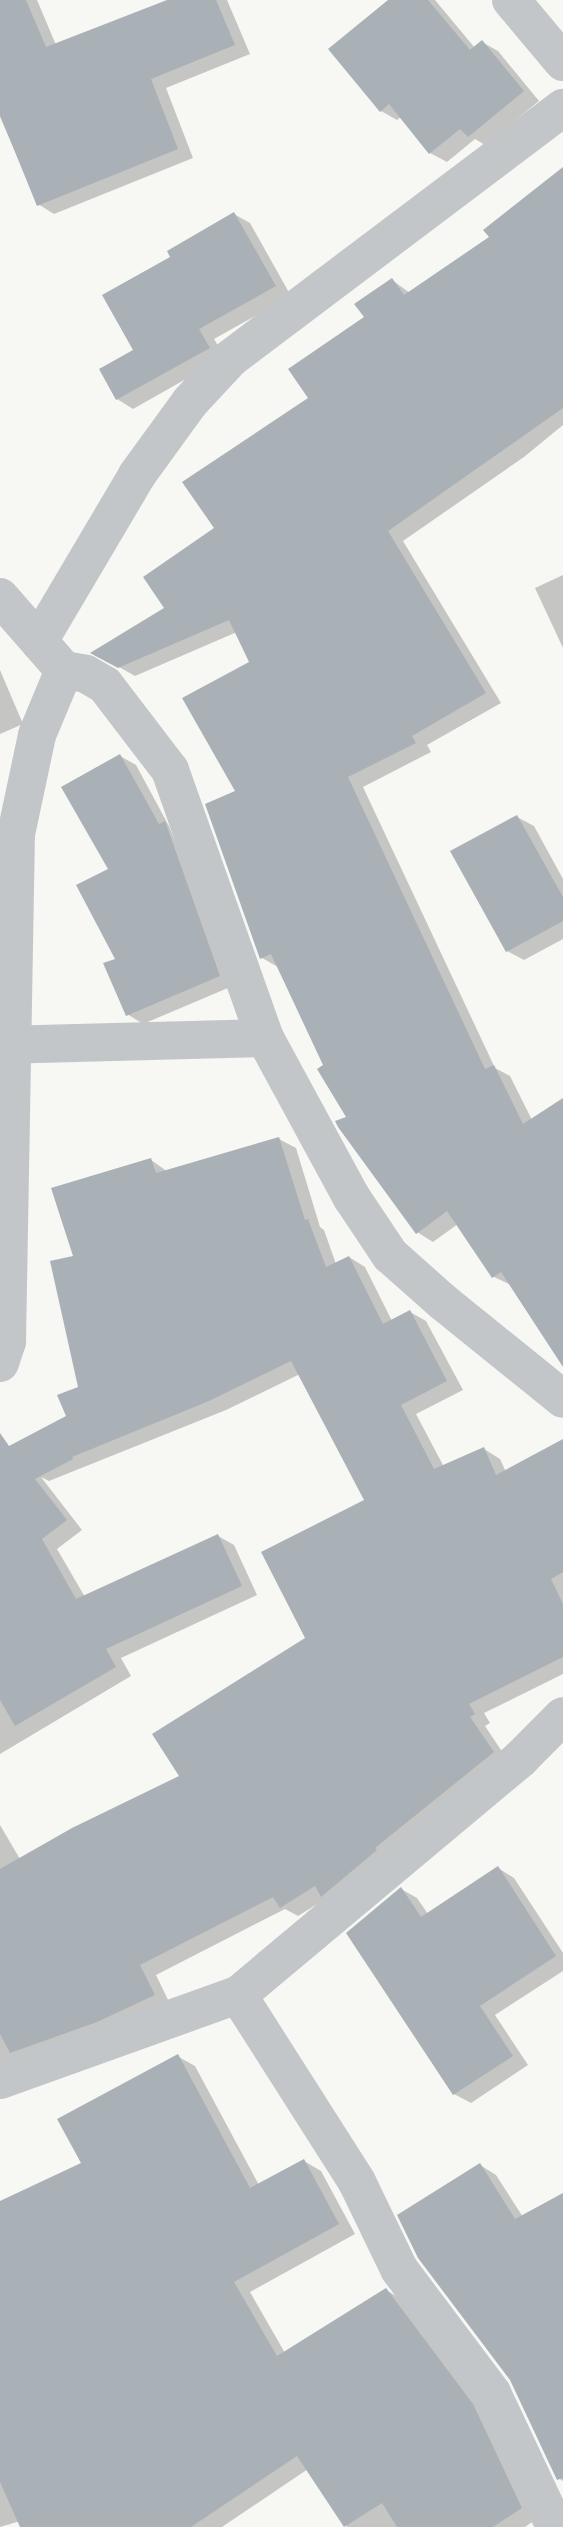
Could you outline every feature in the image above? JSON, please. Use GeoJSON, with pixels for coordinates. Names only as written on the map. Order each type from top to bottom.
{"type":"FeatureCollection","features":[{"type":"Feature","properties":{"kind":"street"},"geometry":{"type":"LineString","coordinates":[[511,0],[563,62]]}},
{"type":"Feature","properties":{"kind":"street"},"geometry":{"type":"LineString","coordinates":[[38,641],[137,475],[190,402],[231,358],[563,108]]}},
{"type":"Feature","properties":{"kind":"street"},"geometry":{"type":"LineString","coordinates":[[0,597],[64,670],[86,674],[105,685],[170,771],[265,1038],[352,1198],[390,1255],[443,1303],[563,1399]]}},
{"type":"Feature","properties":{"kind":"street"},"geometry":{"type":"LineString","coordinates":[[0,1363],[7,1342],[5,1044],[16,834],[37,735],[64,670]]}},
{"type":"Feature","properties":{"kind":"street"},"geometry":{"type":"LineString","coordinates":[[5,1044],[265,1038]]}},
{"type":"Feature","properties":{"kind":"street"},"geometry":{"type":"LineString","coordinates":[[0,2080],[238,1995],[521,1758],[563,1716]]}},
{"type":"Feature","properties":{"kind":"street"},"geometry":{"type":"LineString","coordinates":[[238,1995],[357,2182],[399,2269],[492,2393],[555,2527]]}},
{"type":"Feature","properties":{"kind":"building"},"geometry":{"type":"Polygon","coordinates":[[[0,0],[26,0],[46,47],[167,0],[216,0],[235,45],[151,79],[178,149],[37,206],[0,115],[0,0]]]}},
{"type":"Feature","properties":{"kind":"building"},"geometry":{"type":"Polygon","coordinates":[[[388,0],[428,0],[470,50],[482,40],[524,91],[468,137],[460,129],[429,154],[389,104],[380,112],[328,49],[388,0]]]}},
{"type":"Feature","properties":{"kind":"building"},"geometry":{"type":"Polygon","coordinates":[[[563,167],[563,408],[388,531],[486,693],[412,736],[416,743],[348,777],[485,1069],[494,1065],[523,1124],[563,1098],[563,1367],[501,1272],[492,1278],[447,1211],[416,1234],[338,1127],[335,1121],[346,1117],[317,1069],[323,1065],[271,954],[260,959],[205,804],[235,791],[182,698],[249,662],[229,620],[118,668],[90,653],[164,608],[143,577],[214,528],[182,482],[308,398],[288,369],[364,317],[354,304],[392,278],[404,295],[489,237],[483,230],[563,167]]]}},
{"type":"Feature","properties":{"kind":"building"},"geometry":{"type":"Polygon","coordinates":[[[234,212],[276,286],[199,329],[210,348],[116,400],[99,369],[133,350],[102,295],[170,257],[167,251],[234,212]]]}},
{"type":"Feature","properties":{"kind":"building"},"geometry":{"type":"Polygon","coordinates":[[[120,754],[159,824],[165,821],[220,976],[126,1016],[103,963],[115,959],[76,885],[108,869],[61,787],[120,754]]]}},
{"type":"Feature","properties":{"kind":"building"},"geometry":{"type":"Polygon","coordinates":[[[517,815],[563,897],[563,921],[506,952],[450,851],[517,815]]]}},
{"type":"Feature","properties":{"kind":"building"},"geometry":{"type":"Polygon","coordinates":[[[279,1137],[305,1220],[308,1219],[326,1267],[349,1256],[383,1324],[410,1310],[447,1381],[401,1405],[434,1469],[484,1447],[496,1475],[563,1439],[563,1572],[551,1579],[563,1604],[563,1657],[469,1704],[475,1714],[470,1717],[494,1752],[375,1848],[377,1850],[321,1897],[315,1886],[280,1908],[273,1897],[140,1965],[155,1995],[97,2022],[10,2053],[0,2034],[0,1869],[72,1828],[179,1776],[152,1734],[305,1638],[261,1552],[364,1500],[291,1361],[209,1401],[72,1457],[73,1459],[35,1479],[67,1520],[42,1539],[76,1599],[218,1534],[242,1586],[106,1649],[116,1667],[15,1726],[0,1700],[0,1433],[9,1446],[66,1416],[57,1395],[78,1387],[50,1261],[73,1256],[51,1188],[151,1158],[156,1173],[279,1137]]]}},
{"type":"Feature","properties":{"kind":"building"},"geometry":{"type":"Polygon","coordinates":[[[498,1866],[556,1956],[480,2006],[513,2056],[453,2095],[346,1933],[401,1887],[421,1917],[498,1866]]]}},
{"type":"Feature","properties":{"kind":"building"},"geometry":{"type":"Polygon","coordinates":[[[178,2054],[250,2188],[304,2159],[339,2224],[234,2282],[277,2356],[386,2288],[473,2404],[522,2508],[493,2527],[397,2527],[382,2503],[344,2527],[297,2456],[191,2527],[20,2527],[0,2482],[0,2201],[81,2163],[57,2119],[178,2054]]]}},
{"type":"Feature","properties":{"kind":"building"},"geometry":{"type":"Polygon","coordinates":[[[480,2163],[515,2219],[563,2193],[563,2478],[557,2480],[510,2380],[418,2258],[397,2215],[480,2163]]]}}]}
